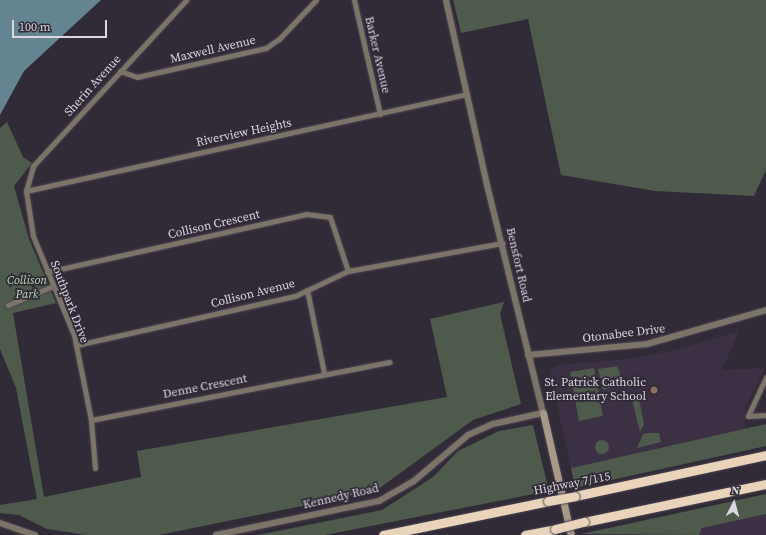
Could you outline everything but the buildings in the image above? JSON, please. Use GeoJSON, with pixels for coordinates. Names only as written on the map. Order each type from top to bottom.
{"type":"FeatureCollection","features":[{"type":"Feature","properties":{"kind":"highway","name":"Highway 7/115"},"geometry":{"type":"LineString","coordinates":[[383,535],[766,455]]}},
{"type":"Feature","properties":{"kind":"highway"},"geometry":{"type":"LineString","coordinates":[[525,535],[766,484]]}},
{"type":"Feature","properties":{"kind":"main road","name":"Bensfort Road"},"geometry":{"type":"LineString","coordinates":[[543,413],[571,535]]}},
{"type":"Feature","properties":{"kind":"street","name":"Sherin Avenue"},"geometry":{"type":"LineString","coordinates":[[26,191],[33,166],[186,0]]}},
{"type":"Feature","properties":{"kind":"street","name":"Maxwell Avenue"},"geometry":{"type":"LineString","coordinates":[[120,72],[136,77],[266,48],[279,39],[316,0]]}},
{"type":"Feature","properties":{"kind":"street","name":"Barker Avenue"},"geometry":{"type":"LineString","coordinates":[[354,0],[380,114]]}},
{"type":"Feature","properties":{"kind":"street","name":"Bensfort Road"},"geometry":{"type":"LineString","coordinates":[[446,0],[466,94],[543,413]]}},
{"type":"Feature","properties":{"kind":"street","name":"Riverview Heights"},"geometry":{"type":"LineString","coordinates":[[26,191],[466,94]]}},
{"type":"Feature","properties":{"kind":"street","name":"Southpark Drive"},"geometry":{"type":"LineString","coordinates":[[26,191],[32,230],[47,272],[77,345],[91,420],[95,468]]}},
{"type":"Feature","properties":{"kind":"street","name":"Collison Crescent"},"geometry":{"type":"LineString","coordinates":[[47,272],[306,214],[330,217],[348,271]]}},
{"type":"Feature","properties":{"kind":"street","name":"Collison Avenue"},"geometry":{"type":"LineString","coordinates":[[77,345],[295,296],[348,271],[502,243]]}},
{"type":"Feature","properties":{"kind":"street"},"geometry":{"type":"LineString","coordinates":[[8,305],[53,286]]}},
{"type":"Feature","properties":{"kind":"street"},"geometry":{"type":"LineString","coordinates":[[307,290],[324,373]]}},
{"type":"Feature","properties":{"kind":"street","name":"Otonabee Drive"},"geometry":{"type":"LineString","coordinates":[[528,355],[647,344],[766,310]]}},
{"type":"Feature","properties":{"kind":"street","name":"Denne Crescent"},"geometry":{"type":"LineString","coordinates":[[91,420],[324,373],[389,362]]}},
{"type":"Feature","properties":{"kind":"street"},"geometry":{"type":"LineString","coordinates":[[766,376],[748,416],[766,415]]}},
{"type":"Feature","properties":{"kind":"street","name":"Kennedy Road"},"geometry":{"type":"LineString","coordinates":[[216,535],[379,501],[414,481],[468,435],[493,424],[543,413]]}},
{"type":"Feature","properties":{"kind":"street"},"geometry":{"type":"LineString","coordinates":[[0,523],[35,535]]}},
{"type":"Feature","properties":{"kind":"shaded area","name":"St. Patrick Catholic Elementary School"},"geometry":{"type":"Polygon","coordinates":[[[739,331],[722,370],[765,368],[745,409],[745,429],[571,468],[549,371],[558,365],[629,359],[675,350],[739,331]]]}},
{"type":"Feature","properties":{"kind":"shaded area"},"geometry":{"type":"Polygon","coordinates":[[[766,514],[766,535],[699,535],[702,528],[766,514]]]}},
{"type":"Feature","properties":{"kind":"green space"},"geometry":{"type":"Polygon","coordinates":[[[453,0],[766,0],[766,170],[754,196],[655,191],[561,175],[528,19],[461,33],[453,0]]]}},
{"type":"Feature","properties":{"kind":"green space","name":"Collison Park"},"geometry":{"type":"Polygon","coordinates":[[[7,122],[23,157],[32,163],[14,186],[29,239],[56,303],[13,313],[44,497],[141,477],[137,451],[447,397],[430,319],[504,302],[500,314],[521,404],[473,420],[377,490],[302,506],[159,535],[87,535],[47,529],[19,515],[0,513],[0,505],[37,499],[16,388],[0,349],[0,128],[7,122]]]}},
{"type":"Feature","properties":{"kind":"green space"},"geometry":{"type":"Polygon","coordinates":[[[617,366],[624,384],[603,390],[598,369],[617,366]]]}},
{"type":"Feature","properties":{"kind":"green space"},"geometry":{"type":"Polygon","coordinates":[[[594,368],[603,416],[579,421],[570,372],[594,368]]]}},
{"type":"Feature","properties":{"kind":"green space"},"geometry":{"type":"Polygon","coordinates":[[[639,399],[644,424],[640,432],[632,400],[639,399]]]}},
{"type":"Feature","properties":{"kind":"green space"},"geometry":{"type":"Polygon","coordinates":[[[766,424],[766,446],[575,488],[571,468],[766,424]]]}},
{"type":"Feature","properties":{"kind":"green space"},"geometry":{"type":"Polygon","coordinates":[[[533,425],[549,491],[325,535],[258,535],[382,510],[433,477],[458,451],[499,431],[533,425]]]}},
{"type":"Feature","properties":{"kind":"green space"},"geometry":{"type":"Polygon","coordinates":[[[659,433],[661,442],[637,448],[643,434],[659,433]]]}},
{"type":"Feature","properties":{"kind":"green space"},"geometry":{"type":"Polygon","coordinates":[[[602,440],[607,442],[609,447],[607,452],[602,454],[597,452],[595,447],[597,442],[602,440]]]}},
{"type":"Feature","properties":{"kind":"green space"},"geometry":{"type":"Polygon","coordinates":[[[766,494],[766,514],[702,528],[699,535],[581,534],[766,494]]]}},
{"type":"Feature","properties":{"kind":"water"},"geometry":{"type":"Polygon","coordinates":[[[0,0],[101,0],[24,71],[0,115],[0,0]]]}},
{"type":"Feature","properties":{"kind":"place","name":"St. Patrick Catholic Elementary School"},"geometry":{"type":"Point","coordinates":[654,390]}}]}
